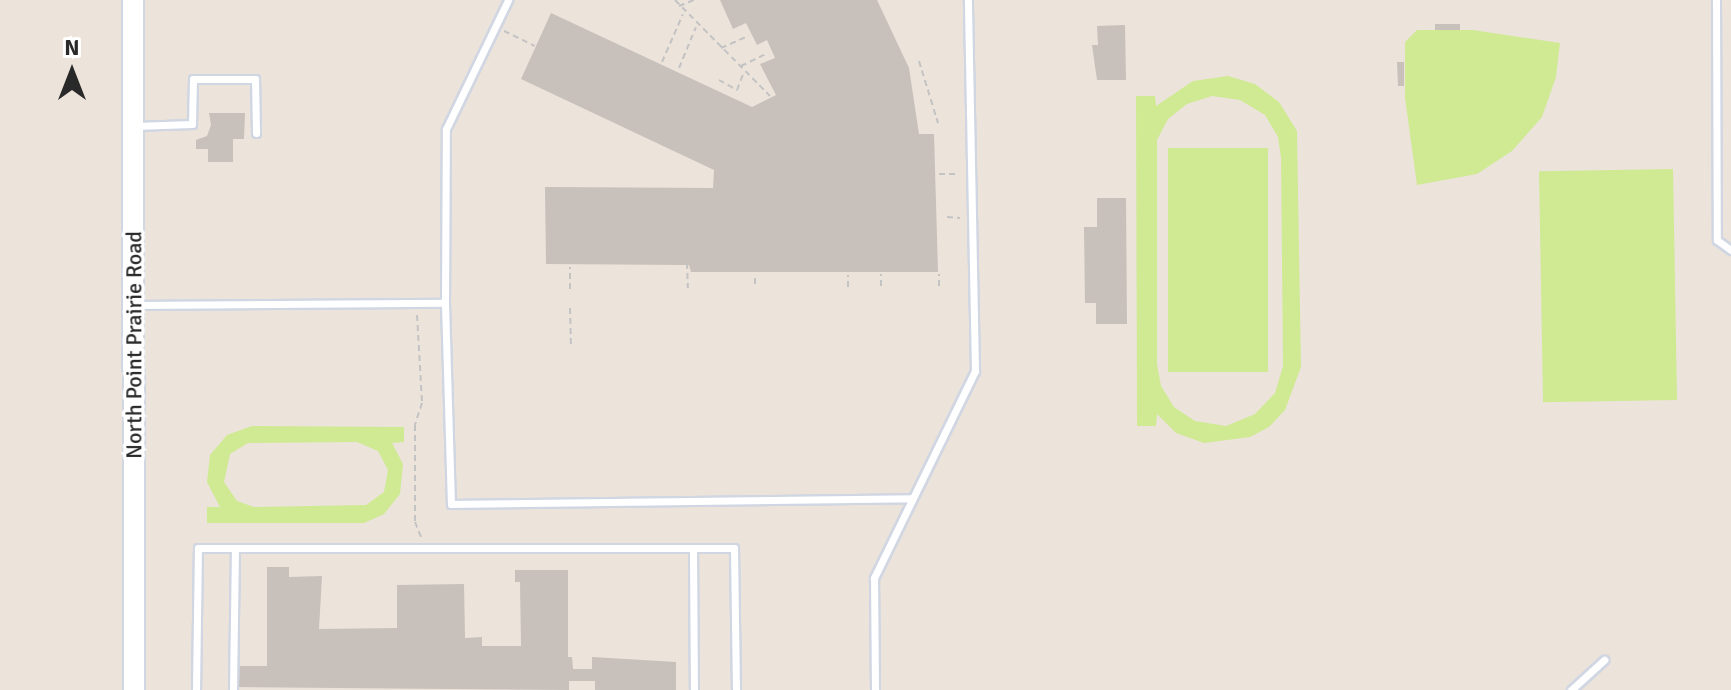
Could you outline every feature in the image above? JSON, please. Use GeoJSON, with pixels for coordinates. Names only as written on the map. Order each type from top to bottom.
{"type":"FeatureCollection","features":[{"type":"Feature","properties":{"kind":"street","name":"North Point Prairie Road"},"geometry":{"type":"LineString","coordinates":[[133,0],[134,690]]}},
{"type":"Feature","properties":{"kind":"lane"},"geometry":{"type":"LineString","coordinates":[[508,0],[446,129],[445,303],[451,504],[911,498]]}},
{"type":"Feature","properties":{"kind":"lane"},"geometry":{"type":"LineString","coordinates":[[875,690],[874,578],[975,371],[968,0]]}},
{"type":"Feature","properties":{"kind":"lane"},"geometry":{"type":"LineString","coordinates":[[1716,0],[1717,240],[1731,250]]}},
{"type":"Feature","properties":{"kind":"lane"},"geometry":{"type":"LineString","coordinates":[[133,126],[192,124],[193,79],[255,79],[256,133]]}},
{"type":"Feature","properties":{"kind":"lane"},"geometry":{"type":"LineString","coordinates":[[134,305],[445,303]]}},
{"type":"Feature","properties":{"kind":"lane"},"geometry":{"type":"LineString","coordinates":[[196,690],[198,548],[693,551],[734,548],[736,690]]}},
{"type":"Feature","properties":{"kind":"lane"},"geometry":{"type":"LineString","coordinates":[[233,690],[235,549]]}},
{"type":"Feature","properties":{"kind":"lane"},"geometry":{"type":"LineString","coordinates":[[693,551],[694,690]]}},
{"type":"Feature","properties":{"kind":"lane"},"geometry":{"type":"LineString","coordinates":[[1571,690],[1604,660]]}},
{"type":"Feature","properties":{"kind":"path"},"geometry":{"type":"LineString","coordinates":[[675,0],[683,13],[770,96]]}},
{"type":"Feature","properties":{"kind":"path"},"geometry":{"type":"LineString","coordinates":[[678,7],[694,0]]}},
{"type":"Feature","properties":{"kind":"path"},"geometry":{"type":"LineString","coordinates":[[662,62],[683,13]]}},
{"type":"Feature","properties":{"kind":"path"},"geometry":{"type":"LineString","coordinates":[[679,68],[697,26]]}},
{"type":"Feature","properties":{"kind":"path"},"geometry":{"type":"LineString","coordinates":[[499,28],[535,46]]}},
{"type":"Feature","properties":{"kind":"path"},"geometry":{"type":"LineString","coordinates":[[720,48],[748,36]]}},
{"type":"Feature","properties":{"kind":"path"},"geometry":{"type":"LineString","coordinates":[[740,67],[768,53]]}},
{"type":"Feature","properties":{"kind":"path"},"geometry":{"type":"LineString","coordinates":[[919,61],[938,123]]}},
{"type":"Feature","properties":{"kind":"path"},"geometry":{"type":"LineString","coordinates":[[719,80],[737,90],[745,71]]}},
{"type":"Feature","properties":{"kind":"path"},"geometry":{"type":"LineString","coordinates":[[939,174],[960,174]]}},
{"type":"Feature","properties":{"kind":"path"},"geometry":{"type":"LineString","coordinates":[[947,217],[960,218]]}},
{"type":"Feature","properties":{"kind":"path"},"geometry":{"type":"LineString","coordinates":[[687,263],[688,288]]}},
{"type":"Feature","properties":{"kind":"path"},"geometry":{"type":"LineString","coordinates":[[570,267],[570,289]]}},
{"type":"Feature","properties":{"kind":"path"},"geometry":{"type":"LineString","coordinates":[[881,274],[881,286]]}},
{"type":"Feature","properties":{"kind":"path"},"geometry":{"type":"LineString","coordinates":[[939,274],[939,286]]}},
{"type":"Feature","properties":{"kind":"path"},"geometry":{"type":"LineString","coordinates":[[848,275],[848,287]]}},
{"type":"Feature","properties":{"kind":"path"},"geometry":{"type":"LineString","coordinates":[[755,278],[755,287]]}},
{"type":"Feature","properties":{"kind":"path"},"geometry":{"type":"LineString","coordinates":[[570,308],[571,348]]}},
{"type":"Feature","properties":{"kind":"path"},"geometry":{"type":"LineString","coordinates":[[417,315],[422,403],[415,425],[415,522],[421,537]]}},
{"type":"Feature","properties":{"kind":"green space"},"geometry":{"type":"Polygon","coordinates":[[[1417,30],[1473,30],[1560,43],[1556,77],[1542,117],[1512,151],[1477,174],[1417,185],[1405,98],[1405,42],[1417,30]]]}},
{"type":"Feature","properties":{"kind":"green space"},"geometry":{"type":"Polygon","coordinates":[[[1228,76],[1255,84],[1279,102],[1297,131],[1301,367],[1285,410],[1269,427],[1250,437],[1204,443],[1176,433],[1157,414],[1156,426],[1137,426],[1136,96],[1155,96],[1156,106],[1193,81],[1228,76]],[[1212,96],[1187,104],[1168,119],[1157,140],[1157,364],[1161,386],[1174,407],[1195,421],[1226,426],[1255,414],[1275,393],[1283,366],[1281,158],[1278,137],[1265,115],[1240,100],[1212,96]]]}},
{"type":"Feature","properties":{"kind":"green space"},"geometry":{"type":"Polygon","coordinates":[[[1168,148],[1268,148],[1268,372],[1168,372],[1168,148]]]}},
{"type":"Feature","properties":{"kind":"green space"},"geometry":{"type":"Polygon","coordinates":[[[1673,169],[1677,400],[1543,402],[1539,171],[1673,169]]]}},
{"type":"Feature","properties":{"kind":"green space"},"geometry":{"type":"Polygon","coordinates":[[[252,426],[404,427],[404,442],[392,443],[403,464],[400,494],[384,514],[364,523],[207,523],[207,507],[220,507],[207,482],[210,455],[227,435],[252,426]],[[357,442],[248,443],[230,454],[224,482],[237,501],[254,507],[366,505],[384,492],[388,470],[378,451],[357,442]]]}},
{"type":"Feature","properties":{"kind":"building"},"geometry":{"type":"Polygon","coordinates":[[[720,0],[877,0],[909,68],[919,134],[934,134],[938,272],[691,272],[689,265],[546,264],[545,187],[713,188],[714,170],[521,79],[551,13],[752,107],[776,95],[760,64],[775,58],[767,40],[757,45],[746,23],[733,29],[720,0]]]}},
{"type":"Feature","properties":{"kind":"building"},"geometry":{"type":"Polygon","coordinates":[[[1435,24],[1460,24],[1460,30],[1435,30],[1435,24]]]}},
{"type":"Feature","properties":{"kind":"building"},"geometry":{"type":"Polygon","coordinates":[[[1125,25],[1126,80],[1097,80],[1092,45],[1098,45],[1097,26],[1125,25]]]}},
{"type":"Feature","properties":{"kind":"building"},"geometry":{"type":"Polygon","coordinates":[[[1397,62],[1404,62],[1404,86],[1398,86],[1397,62]]]}},
{"type":"Feature","properties":{"kind":"building"},"geometry":{"type":"Polygon","coordinates":[[[209,113],[245,113],[244,139],[233,139],[233,162],[208,162],[208,149],[196,149],[196,140],[207,136],[211,125],[209,113]]]}},
{"type":"Feature","properties":{"kind":"building"},"geometry":{"type":"Polygon","coordinates":[[[1097,198],[1126,198],[1127,324],[1096,324],[1096,303],[1085,303],[1084,227],[1097,227],[1097,198]]]}},
{"type":"Feature","properties":{"kind":"building"},"geometry":{"type":"Polygon","coordinates":[[[267,567],[289,567],[289,577],[322,576],[319,629],[397,628],[397,585],[464,584],[465,638],[482,637],[482,646],[521,646],[520,582],[515,582],[515,570],[568,570],[568,657],[572,657],[573,669],[592,669],[592,657],[676,662],[676,690],[595,690],[595,681],[569,681],[569,690],[238,687],[238,666],[267,666],[267,567]]]}}]}
